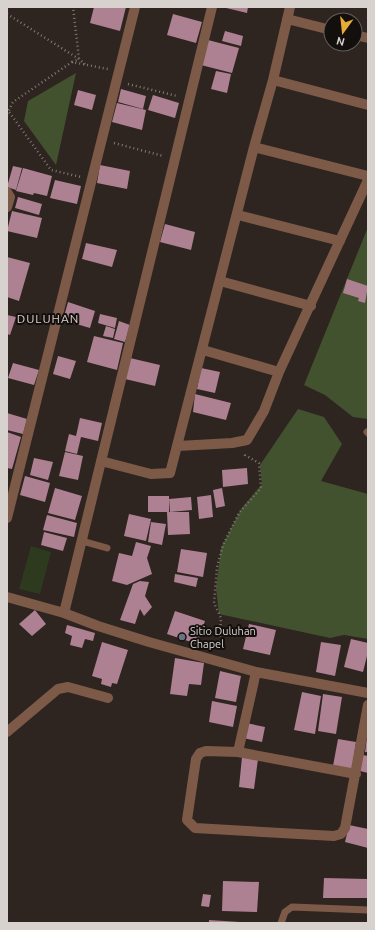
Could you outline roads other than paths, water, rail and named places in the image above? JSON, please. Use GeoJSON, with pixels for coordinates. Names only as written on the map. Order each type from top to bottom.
{"type":"FeatureCollection","features":[{"type":"Feature","properties":{"kind":"street"},"geometry":{"type":"LineString","coordinates":[[7,518],[135,7]]}},
{"type":"Feature","properties":{"kind":"street"},"geometry":{"type":"LineString","coordinates":[[64,612],[212,7]]}},
{"type":"Feature","properties":{"kind":"street"},"geometry":{"type":"LineString","coordinates":[[101,461],[151,474],[165,475],[170,473],[238,215],[254,147],[273,80],[290,7]]}},
{"type":"Feature","properties":{"kind":"street"},"geometry":{"type":"LineString","coordinates":[[287,19],[323,28]]}},
{"type":"Feature","properties":{"kind":"street"},"geometry":{"type":"LineString","coordinates":[[273,80],[368,105]]}},
{"type":"Feature","properties":{"kind":"street"},"geometry":{"type":"LineString","coordinates":[[254,147],[368,176]]}},
{"type":"Feature","properties":{"kind":"street"},"geometry":{"type":"LineString","coordinates":[[178,446],[232,443],[247,440],[264,411],[279,372],[311,306],[368,180]]}},
{"type":"Feature","properties":{"kind":"street"},"geometry":{"type":"LineString","coordinates":[[7,207],[8,194]]}},
{"type":"Feature","properties":{"kind":"street"},"geometry":{"type":"LineString","coordinates":[[238,215],[340,241]]}},
{"type":"Feature","properties":{"kind":"street"},"geometry":{"type":"LineString","coordinates":[[220,281],[311,306]]}},
{"type":"Feature","properties":{"kind":"street"},"geometry":{"type":"LineString","coordinates":[[203,350],[279,372]]}},
{"type":"Feature","properties":{"kind":"street"},"geometry":{"type":"LineString","coordinates":[[7,597],[64,612],[98,626],[256,672],[368,693]]}},
{"type":"Feature","properties":{"kind":"street"},"geometry":{"type":"LineString","coordinates":[[238,752],[256,672]]}},
{"type":"Feature","properties":{"kind":"street"},"geometry":{"type":"LineString","coordinates":[[7,732],[58,689],[68,687],[108,698]]}},
{"type":"Feature","properties":{"kind":"street"},"geometry":{"type":"LineString","coordinates":[[356,774],[238,752],[206,750],[200,753],[196,759],[187,820],[190,825],[195,828],[334,836],[341,834],[345,828],[356,774],[368,705]]}},
{"type":"Feature","properties":{"kind":"lane"},"geometry":{"type":"LineString","coordinates":[[82,541],[107,548]]}},
{"type":"Feature","properties":{"kind":"lane"},"geometry":{"type":"LineString","coordinates":[[281,923],[285,912],[292,907],[368,910]]}},
{"type":"Feature","properties":{"kind":"place","name":"Sitio Duluhan Chapel"},"geometry":{"type":"Point","coordinates":[182,637]}},
{"type":"Feature","properties":{"kind":"district","name":"DULUHAN"},"geometry":{"type":"Point","coordinates":[48,319]}}]}
